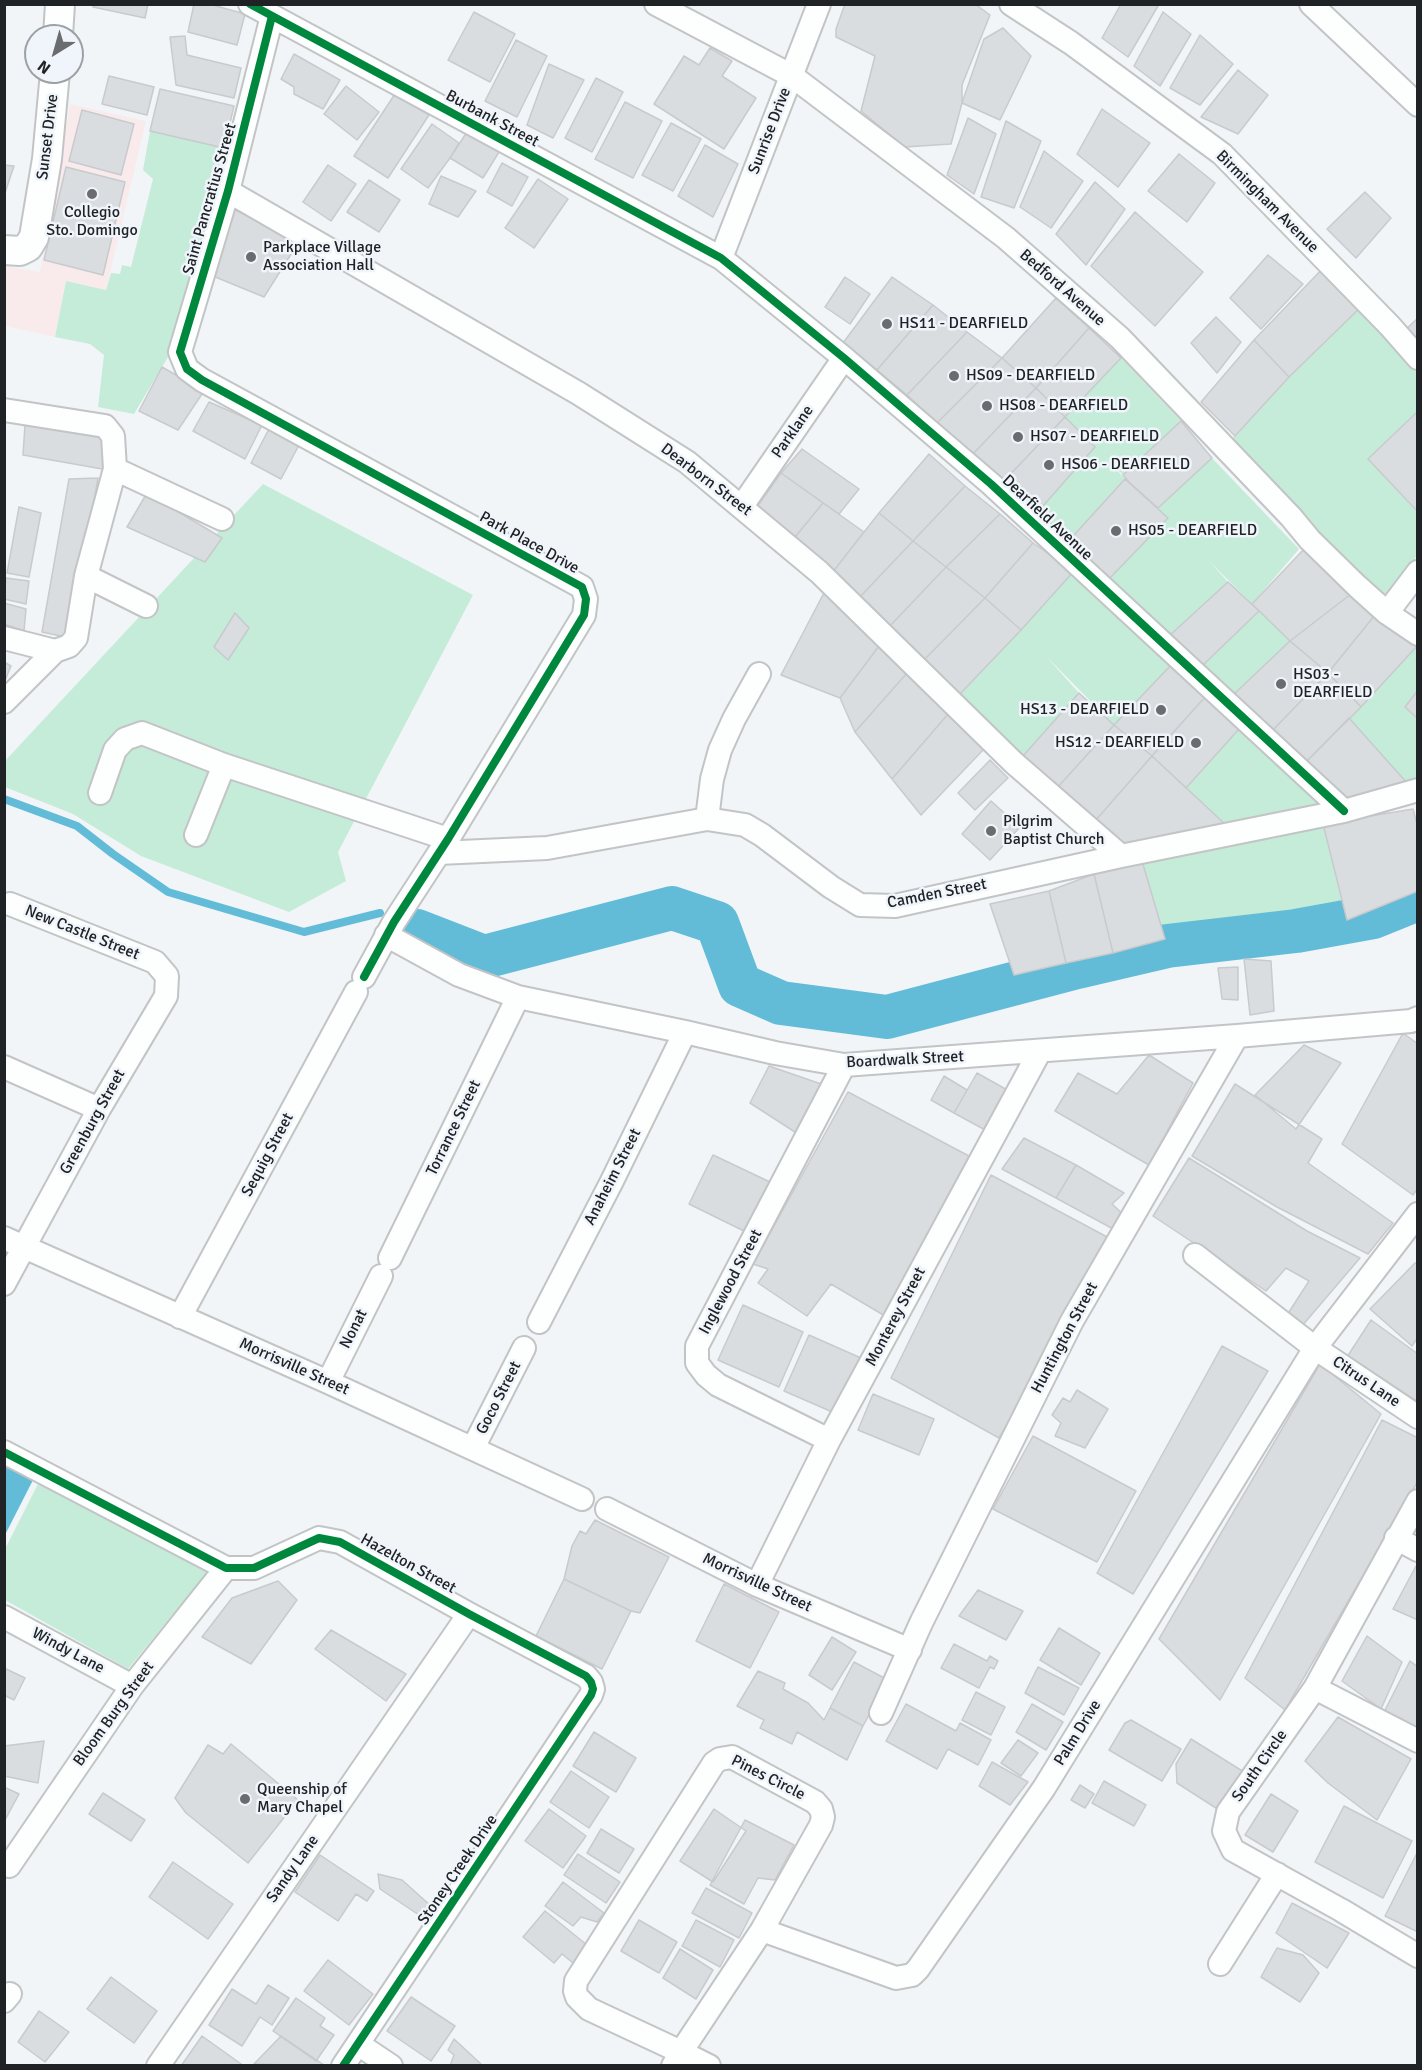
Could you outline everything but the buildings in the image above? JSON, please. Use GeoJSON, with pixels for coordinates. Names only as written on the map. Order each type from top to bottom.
{"type":"FeatureCollection","features":[{"type":"Feature","properties":{"kind":"street"},"geometry":{"type":"LineString","coordinates":[[59,24],[60,4]]}},
{"type":"Feature","properties":{"kind":"street","name":"Burbank Street"},"geometry":{"type":"LineString","coordinates":[[250,4],[721,258]]}},
{"type":"Feature","properties":{"kind":"street","name":"Bedford Avenue"},"geometry":{"type":"LineString","coordinates":[[656,4],[792,76],[1006,238],[1120,338],[1291,517],[1310,540],[1357,586],[1387,613],[1418,634]]}},
{"type":"Feature","properties":{"kind":"street","name":"Sunrise Drive"},"geometry":{"type":"LineString","coordinates":[[721,258],[819,4]]}},
{"type":"Feature","properties":{"kind":"street","name":"Birmingham Avenue"},"geometry":{"type":"LineString","coordinates":[[1011,4],[1071,43],[1222,154],[1390,326],[1418,358]]}},
{"type":"Feature","properties":{"kind":"street"},"geometry":{"type":"LineString","coordinates":[[1311,4],[1418,105]]}},
{"type":"Feature","properties":{"kind":"street","name":"Saint Pancratius Street"},"geometry":{"type":"LineString","coordinates":[[202,380],[187,369],[180,352],[228,191],[272,16]]}},
{"type":"Feature","properties":{"kind":"street","name":"Sunset Drive"},"geometry":{"type":"LineString","coordinates":[[4,250],[20,251],[28,247],[34,237],[48,148],[55,84]]}},
{"type":"Feature","properties":{"kind":"street","name":"Dearborn Street"},"geometry":{"type":"LineString","coordinates":[[228,191],[578,393],[687,462],[819,572],[1014,764],[1120,856]]}},
{"type":"Feature","properties":{"kind":"street","name":"Dearfield Avenue"},"geometry":{"type":"LineString","coordinates":[[721,258],[844,358],[990,484],[1344,811]]}},
{"type":"Feature","properties":{"kind":"street","name":"Parklane"},"geometry":{"type":"LineString","coordinates":[[742,506],[844,358]]}},
{"type":"Feature","properties":{"kind":"street","name":"Park Place Drive"},"geometry":{"type":"LineString","coordinates":[[202,380],[582,587],[586,599],[584,615],[386,935]]}},
{"type":"Feature","properties":{"kind":"street"},"geometry":{"type":"LineString","coordinates":[[4,410],[105,426],[114,436],[115,469],[86,576],[76,638],[69,646],[55,651],[4,702]]}},
{"type":"Feature","properties":{"kind":"street"},"geometry":{"type":"LineString","coordinates":[[115,469],[222,519]]}},
{"type":"Feature","properties":{"kind":"street"},"geometry":{"type":"LineString","coordinates":[[1387,613],[1418,572]]}},
{"type":"Feature","properties":{"kind":"street"},"geometry":{"type":"LineString","coordinates":[[86,576],[146,606]]}},
{"type":"Feature","properties":{"kind":"street"},"geometry":{"type":"LineString","coordinates":[[4,638],[55,651]]}},
{"type":"Feature","properties":{"kind":"street"},"geometry":{"type":"LineString","coordinates":[[707,819],[712,779],[720,750],[759,674]]}},
{"type":"Feature","properties":{"kind":"street"},"geometry":{"type":"LineString","coordinates":[[100,793],[115,750],[125,739],[142,733],[443,846]]}},
{"type":"Feature","properties":{"kind":"street"},"geometry":{"type":"LineString","coordinates":[[196,835],[224,765]]}},
{"type":"Feature","properties":{"kind":"street","name":"Camden Street"},"geometry":{"type":"LineString","coordinates":[[443,846],[547,848],[707,819],[745,825],[860,905],[895,906],[1120,856],[1344,811],[1418,790]]}},
{"type":"Feature","properties":{"kind":"street","name":"New Castle Street"},"geometry":{"type":"LineString","coordinates":[[10,904],[155,962]]}},
{"type":"Feature","properties":{"kind":"street","name":"Sequig Street"},"geometry":{"type":"LineString","coordinates":[[180,1317],[386,935]]}},
{"type":"Feature","properties":{"kind":"street","name":"Boardwalk Street"},"geometry":{"type":"LineString","coordinates":[[386,935],[459,975],[518,997],[775,1053],[844,1065],[1237,1036],[1411,1021],[1418,1018]]}},
{"type":"Feature","properties":{"kind":"street","name":"Greenburg Street"},"geometry":{"type":"LineString","coordinates":[[4,1284],[14,1242],[99,1109],[166,996],[167,976],[155,962]]}},
{"type":"Feature","properties":{"kind":"street","name":"Torrance Street"},"geometry":{"type":"LineString","coordinates":[[385,1267],[518,997]]}},
{"type":"Feature","properties":{"kind":"street","name":"Anaheim Street"},"geometry":{"type":"LineString","coordinates":[[539,1322],[611,1183],[685,1032]]}},
{"type":"Feature","properties":{"kind":"street","name":"Huntington Street"},"geometry":{"type":"LineString","coordinates":[[880,1713],[921,1623],[1071,1321],[1237,1036]]}},
{"type":"Feature","properties":{"kind":"street","name":"Monterey Street"},"geometry":{"type":"LineString","coordinates":[[757,1585],[829,1440],[1040,1051]]}},
{"type":"Feature","properties":{"kind":"street","name":"Inglewood Street"},"geometry":{"type":"LineString","coordinates":[[829,1440],[718,1385],[697,1363],[697,1346],[844,1065]]}},
{"type":"Feature","properties":{"kind":"street"},"geometry":{"type":"LineString","coordinates":[[4,1067],[99,1109]]}},
{"type":"Feature","properties":{"kind":"street","name":"Palm Drive"},"geometry":{"type":"LineString","coordinates":[[762,1930],[896,1978],[912,1975],[918,1969],[1044,1788],[1316,1348],[1414,1225]]}},
{"type":"Feature","properties":{"kind":"street","name":"Morrisville Street"},"geometry":{"type":"LineString","coordinates":[[14,1242],[328,1382],[582,1499]]}},
{"type":"Feature","properties":{"kind":"street","name":"Citrus Lane"},"geometry":{"type":"LineString","coordinates":[[1195,1255],[1316,1348],[1418,1417]]}},
{"type":"Feature","properties":{"kind":"street","name":"Nonat"},"geometry":{"type":"LineString","coordinates":[[328,1382],[385,1267]]}},
{"type":"Feature","properties":{"kind":"street","name":"Goco Street"},"geometry":{"type":"LineString","coordinates":[[473,1448],[524,1348]]}},
{"type":"Feature","properties":{"kind":"street","name":"Hazelton Street"},"geometry":{"type":"LineString","coordinates":[[4,1452],[226,1568],[254,1568],[319,1538],[340,1542],[586,1676],[593,1689]]}},
{"type":"Feature","properties":{"kind":"street","name":"South Circle"},"geometry":{"type":"LineString","coordinates":[[1418,1501],[1315,1688],[1228,1812],[1224,1831],[1233,1850],[1418,1956]]}},
{"type":"Feature","properties":{"kind":"street","name":"Morrisville Street"},"geometry":{"type":"LineString","coordinates":[[607,1509],[757,1585],[910,1650]]}},
{"type":"Feature","properties":{"kind":"street"},"geometry":{"type":"LineString","coordinates":[[1396,1538],[1418,1550]]}},
{"type":"Feature","properties":{"kind":"street","name":"Bloom Burg Street"},"geometry":{"type":"LineString","coordinates":[[9,1866],[132,1686],[226,1568]]}},
{"type":"Feature","properties":{"kind":"street","name":"Sandy Lane"},"geometry":{"type":"LineString","coordinates":[[158,2066],[469,1614]]}},
{"type":"Feature","properties":{"kind":"street","name":"Windy Lane"},"geometry":{"type":"LineString","coordinates":[[4,1617],[132,1686]]}},
{"type":"Feature","properties":{"kind":"street"},"geometry":{"type":"LineString","coordinates":[[1315,1688],[1418,1741]]}},
{"type":"Feature","properties":{"kind":"street","name":"Stoney Creek Drive"},"geometry":{"type":"LineString","coordinates":[[344,2066],[593,1689]]}},
{"type":"Feature","properties":{"kind":"street","name":"Pines Circle"},"geometry":{"type":"LineString","coordinates":[[677,2059],[762,1930],[824,1817],[821,1809],[814,1802],[732,1757],[726,1757],[714,1763],[576,1981],[575,1991],[577,1997],[589,2009],[677,2059],[709,2066]]}},
{"type":"Feature","properties":{"kind":"street"},"geometry":{"type":"LineString","coordinates":[[1220,1964],[1277,1874]]}},
{"type":"Feature","properties":{"kind":"street"},"geometry":{"type":"LineString","coordinates":[[358,2044],[391,2066]]}},
{"type":"Feature","properties":{"kind":"shaded area","name":"Collegio Sto. Domingo"},"geometry":{"type":"Polygon","coordinates":[[[70,104],[146,121],[106,290],[66,281],[55,337],[5,326],[5,266],[40,272],[70,104]]]}},
{"type":"Feature","properties":{"kind":"green space"},"geometry":{"type":"Polygon","coordinates":[[[150,131],[224,148],[168,357],[134,414],[98,407],[104,355],[90,344],[55,337],[66,281],[106,290],[111,273],[120,274],[122,265],[131,267],[153,179],[143,170],[150,131]]]}},
{"type":"Feature","properties":{"kind":"green space"},"geometry":{"type":"Polygon","coordinates":[[[1366,302],[1417,359],[1417,411],[1368,459],[1417,512],[1417,555],[1387,602],[1224,447],[1289,377],[1366,302]]]}},
{"type":"Feature","properties":{"kind":"green space"},"geometry":{"type":"Polygon","coordinates":[[[1121,358],[1181,421],[1123,475],[1103,455],[1125,479],[1065,545],[1035,515],[1095,447],[1065,417],[1121,358]]]}},
{"type":"Feature","properties":{"kind":"green space"},"geometry":{"type":"Polygon","coordinates":[[[1212,458],[1299,549],[1252,604],[1209,561],[1228,582],[1168,637],[1106,582],[1167,518],[1158,508],[1212,458]]]}},
{"type":"Feature","properties":{"kind":"green space"},"geometry":{"type":"Polygon","coordinates":[[[263,484],[473,595],[338,852],[346,881],[289,912],[141,856],[73,814],[5,787],[4,762],[263,484]]]}},
{"type":"Feature","properties":{"kind":"green space"},"geometry":{"type":"Polygon","coordinates":[[[1074,571],[1174,662],[1114,725],[1045,655],[1079,693],[1023,756],[959,695],[1074,571]]]}},
{"type":"Feature","properties":{"kind":"green space"},"geometry":{"type":"Polygon","coordinates":[[[1259,611],[1290,641],[1233,695],[1201,667],[1259,611]]]}},
{"type":"Feature","properties":{"kind":"green space"},"geometry":{"type":"Polygon","coordinates":[[[1417,645],[1417,690],[1405,707],[1417,719],[1417,781],[1408,784],[1349,718],[1417,645]]]}},
{"type":"Feature","properties":{"kind":"green space"},"geometry":{"type":"Polygon","coordinates":[[[1239,729],[1326,807],[1226,825],[1186,788],[1239,729]]]}},
{"type":"Feature","properties":{"kind":"green space"},"geometry":{"type":"Polygon","coordinates":[[[1323,824],[1347,920],[1296,931],[1208,935],[1167,946],[1142,861],[1323,824]]]}},
{"type":"Feature","properties":{"kind":"green space"},"geometry":{"type":"Polygon","coordinates":[[[39,1482],[208,1571],[128,1669],[5,1600],[4,1551],[39,1482]]]}},
{"type":"Feature","properties":{"kind":"water"},"geometry":{"type":"Polygon","coordinates":[[[5,1466],[33,1480],[5,1535],[5,1466]]]}},
{"type":"Feature","properties":{"kind":"waterway"},"geometry":{"type":"LineString","coordinates":[[4,799],[77,826],[168,892],[304,932],[380,913]]}},
{"type":"Feature","properties":{"kind":"waterway"},"geometry":{"type":"LineString","coordinates":[[417,931],[484,957],[672,908],[717,923],[740,985],[781,1003],[887,1017],[1167,946],[1296,931],[1373,917],[1418,899]]}},
{"type":"Feature","properties":{"kind":"cycle path"},"geometry":{"type":"LineString","coordinates":[[250,4],[721,258],[844,358],[991,484],[1344,811]]}},
{"type":"Feature","properties":{"kind":"cycle path"},"geometry":{"type":"LineString","coordinates":[[272,16],[228,191],[180,352],[187,369],[202,380],[582,587],[586,599],[584,615],[448,839],[394,922],[364,977]]}},
{"type":"Feature","properties":{"kind":"cycle path"},"geometry":{"type":"LineString","coordinates":[[4,1452],[226,1568],[254,1568],[319,1538],[340,1542],[586,1676],[591,1682],[593,1689],[591,1695],[343,2066]]}},
{"type":"Feature","properties":{"kind":"place","name":"Collegio Sto. Domingo"},"geometry":{"type":"Point","coordinates":[92,194]}},
{"type":"Feature","properties":{"kind":"place","name":"Parkplace Village Association Hall"},"geometry":{"type":"Point","coordinates":[251,257]}},
{"type":"Feature","properties":{"kind":"place","name":"HS11 - DEARFIELD"},"geometry":{"type":"Point","coordinates":[887,324]}},
{"type":"Feature","properties":{"kind":"place","name":"HS09 - DEARFIELD"},"geometry":{"type":"Point","coordinates":[954,376]}},
{"type":"Feature","properties":{"kind":"place","name":"HS08 - DEARFIELD"},"geometry":{"type":"Point","coordinates":[987,406]}},
{"type":"Feature","properties":{"kind":"place","name":"HS07 - DEARFIELD"},"geometry":{"type":"Point","coordinates":[1018,437]}},
{"type":"Feature","properties":{"kind":"place","name":"HS06 - DEARFIELD"},"geometry":{"type":"Point","coordinates":[1049,465]}},
{"type":"Feature","properties":{"kind":"place","name":"HS05 - DEARFIELD"},"geometry":{"type":"Point","coordinates":[1116,531]}},
{"type":"Feature","properties":{"kind":"place","name":"HS03 - DEARFIELD"},"geometry":{"type":"Point","coordinates":[1281,684]}},
{"type":"Feature","properties":{"kind":"place","name":"HS13 - DEARFIELD"},"geometry":{"type":"Point","coordinates":[1161,710]}},
{"type":"Feature","properties":{"kind":"place","name":"HS12 - DEARFIELD"},"geometry":{"type":"Point","coordinates":[1196,743]}},
{"type":"Feature","properties":{"kind":"place","name":"Pilgrim Baptist Church"},"geometry":{"type":"Point","coordinates":[991,831]}},
{"type":"Feature","properties":{"kind":"place","name":"Queenship of Mary Chapel"},"geometry":{"type":"Point","coordinates":[245,1799]}}]}
